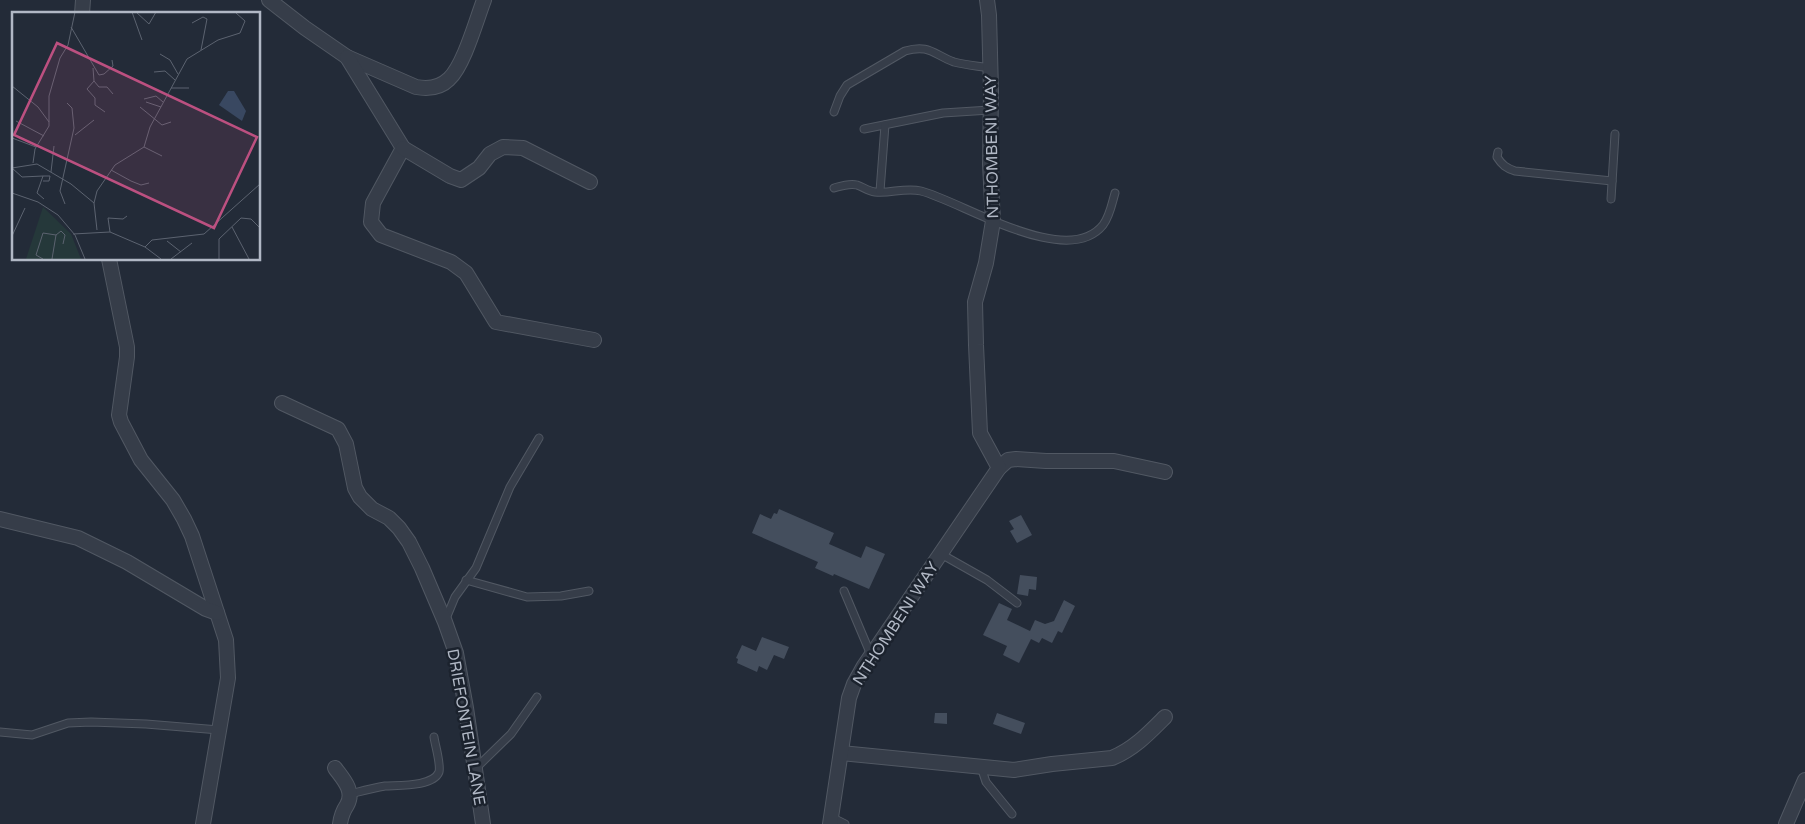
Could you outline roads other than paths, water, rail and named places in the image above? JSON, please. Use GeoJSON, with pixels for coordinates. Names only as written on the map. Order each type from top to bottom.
{"type":"FeatureCollection","features":[{"type":"Feature","properties":{"kind":"street"},"geometry":{"type":"LineString","coordinates":[[269,0],[347,57],[416,87],[424,88],[440,85],[449,79],[459,66],[484,0]]}},
{"type":"Feature","properties":{"kind":"street","name":"NTHOMBENI WAY"},"geometry":{"type":"LineString","coordinates":[[830,820],[849,698],[854,684],[999,468],[980,433],[976,345],[975,302],[986,263],[993,221],[990,164],[989,15],[987,0]]}},
{"type":"Feature","properties":{"kind":"street"},"geometry":{"type":"LineString","coordinates":[[347,57],[403,148],[450,176],[462,180],[479,168],[490,154],[503,147],[523,148],[590,182]]}},
{"type":"Feature","properties":{"kind":"street"},"geometry":{"type":"LineString","coordinates":[[403,148],[373,203],[371,222],[381,235],[451,262],[466,273],[496,322],[594,340]]}},
{"type":"Feature","properties":{"kind":"street"},"geometry":{"type":"LineString","coordinates":[[109,260],[127,347],[119,415],[121,422],[141,460],[173,500],[184,519],[192,536],[226,640],[228,678],[203,824]]}},
{"type":"Feature","properties":{"kind":"street","name":"DRIEFONTEIN LANE"},"geometry":{"type":"LineString","coordinates":[[282,403],[338,429],[346,444],[356,488],[360,497],[372,510],[389,518],[409,542],[445,622],[456,653],[483,824]]}},
{"type":"Feature","properties":{"kind":"street"},"geometry":{"type":"LineString","coordinates":[[999,468],[1008,460],[1016,459],[1114,461],[1165,472]]}},
{"type":"Feature","properties":{"kind":"street"},"geometry":{"type":"LineString","coordinates":[[0,519],[78,538],[128,562],[206,609],[217,613]]}},
{"type":"Feature","properties":{"kind":"street"},"geometry":{"type":"LineString","coordinates":[[841,753],[1014,770],[1112,758],[1141,741],[1165,717]]}},
{"type":"Feature","properties":{"kind":"street"},"geometry":{"type":"LineString","coordinates":[[335,768],[350,794],[340,817],[340,824]]}},
{"type":"Feature","properties":{"kind":"street"},"geometry":{"type":"LineString","coordinates":[[1786,824],[1805,780]]}},
{"type":"Feature","properties":{"kind":"lane"},"geometry":{"type":"LineString","coordinates":[[834,112],[840,96],[847,85],[905,51],[914,48],[926,49],[956,62],[990,68]]}},
{"type":"Feature","properties":{"kind":"lane"},"geometry":{"type":"LineString","coordinates":[[864,129],[942,113],[990,110]]}},
{"type":"Feature","properties":{"kind":"lane"},"geometry":{"type":"LineString","coordinates":[[880,192],[885,124]]}},
{"type":"Feature","properties":{"kind":"lane"},"geometry":{"type":"LineString","coordinates":[[1611,199],[1616,134]]}},
{"type":"Feature","properties":{"kind":"lane"},"geometry":{"type":"LineString","coordinates":[[1498,152],[1497,156],[1507,169],[1612,181]]}},
{"type":"Feature","properties":{"kind":"lane"},"geometry":{"type":"LineString","coordinates":[[834,188],[850,184],[875,192],[903,189],[921,191],[993,221],[1034,235],[1071,241],[1090,234],[1103,224],[1115,192]]}},
{"type":"Feature","properties":{"kind":"lane"},"geometry":{"type":"LineString","coordinates":[[445,622],[452,602],[476,568],[510,487],[539,438]]}},
{"type":"Feature","properties":{"kind":"lane"},"geometry":{"type":"LineString","coordinates":[[941,554],[987,580],[1016,603]]}},
{"type":"Feature","properties":{"kind":"lane"},"geometry":{"type":"LineString","coordinates":[[466,580],[527,597],[545,597],[589,591]]}},
{"type":"Feature","properties":{"kind":"lane"},"geometry":{"type":"LineString","coordinates":[[844,591],[872,655]]}},
{"type":"Feature","properties":{"kind":"lane"},"geometry":{"type":"LineString","coordinates":[[474,769],[511,734],[537,697]]}},
{"type":"Feature","properties":{"kind":"lane"},"geometry":{"type":"LineString","coordinates":[[0,732],[32,736],[68,723],[92,722],[219,730]]}},
{"type":"Feature","properties":{"kind":"lane"},"geometry":{"type":"LineString","coordinates":[[350,794],[368,789],[419,784],[432,780],[438,774],[439,768],[434,737]]}},
{"type":"Feature","properties":{"kind":"lane"},"geometry":{"type":"LineString","coordinates":[[981,767],[986,782],[1012,814]]}},
{"type":"Feature","properties":{"kind":"lane"},"geometry":{"type":"LineString","coordinates":[[830,820],[845,824]]}}]}
